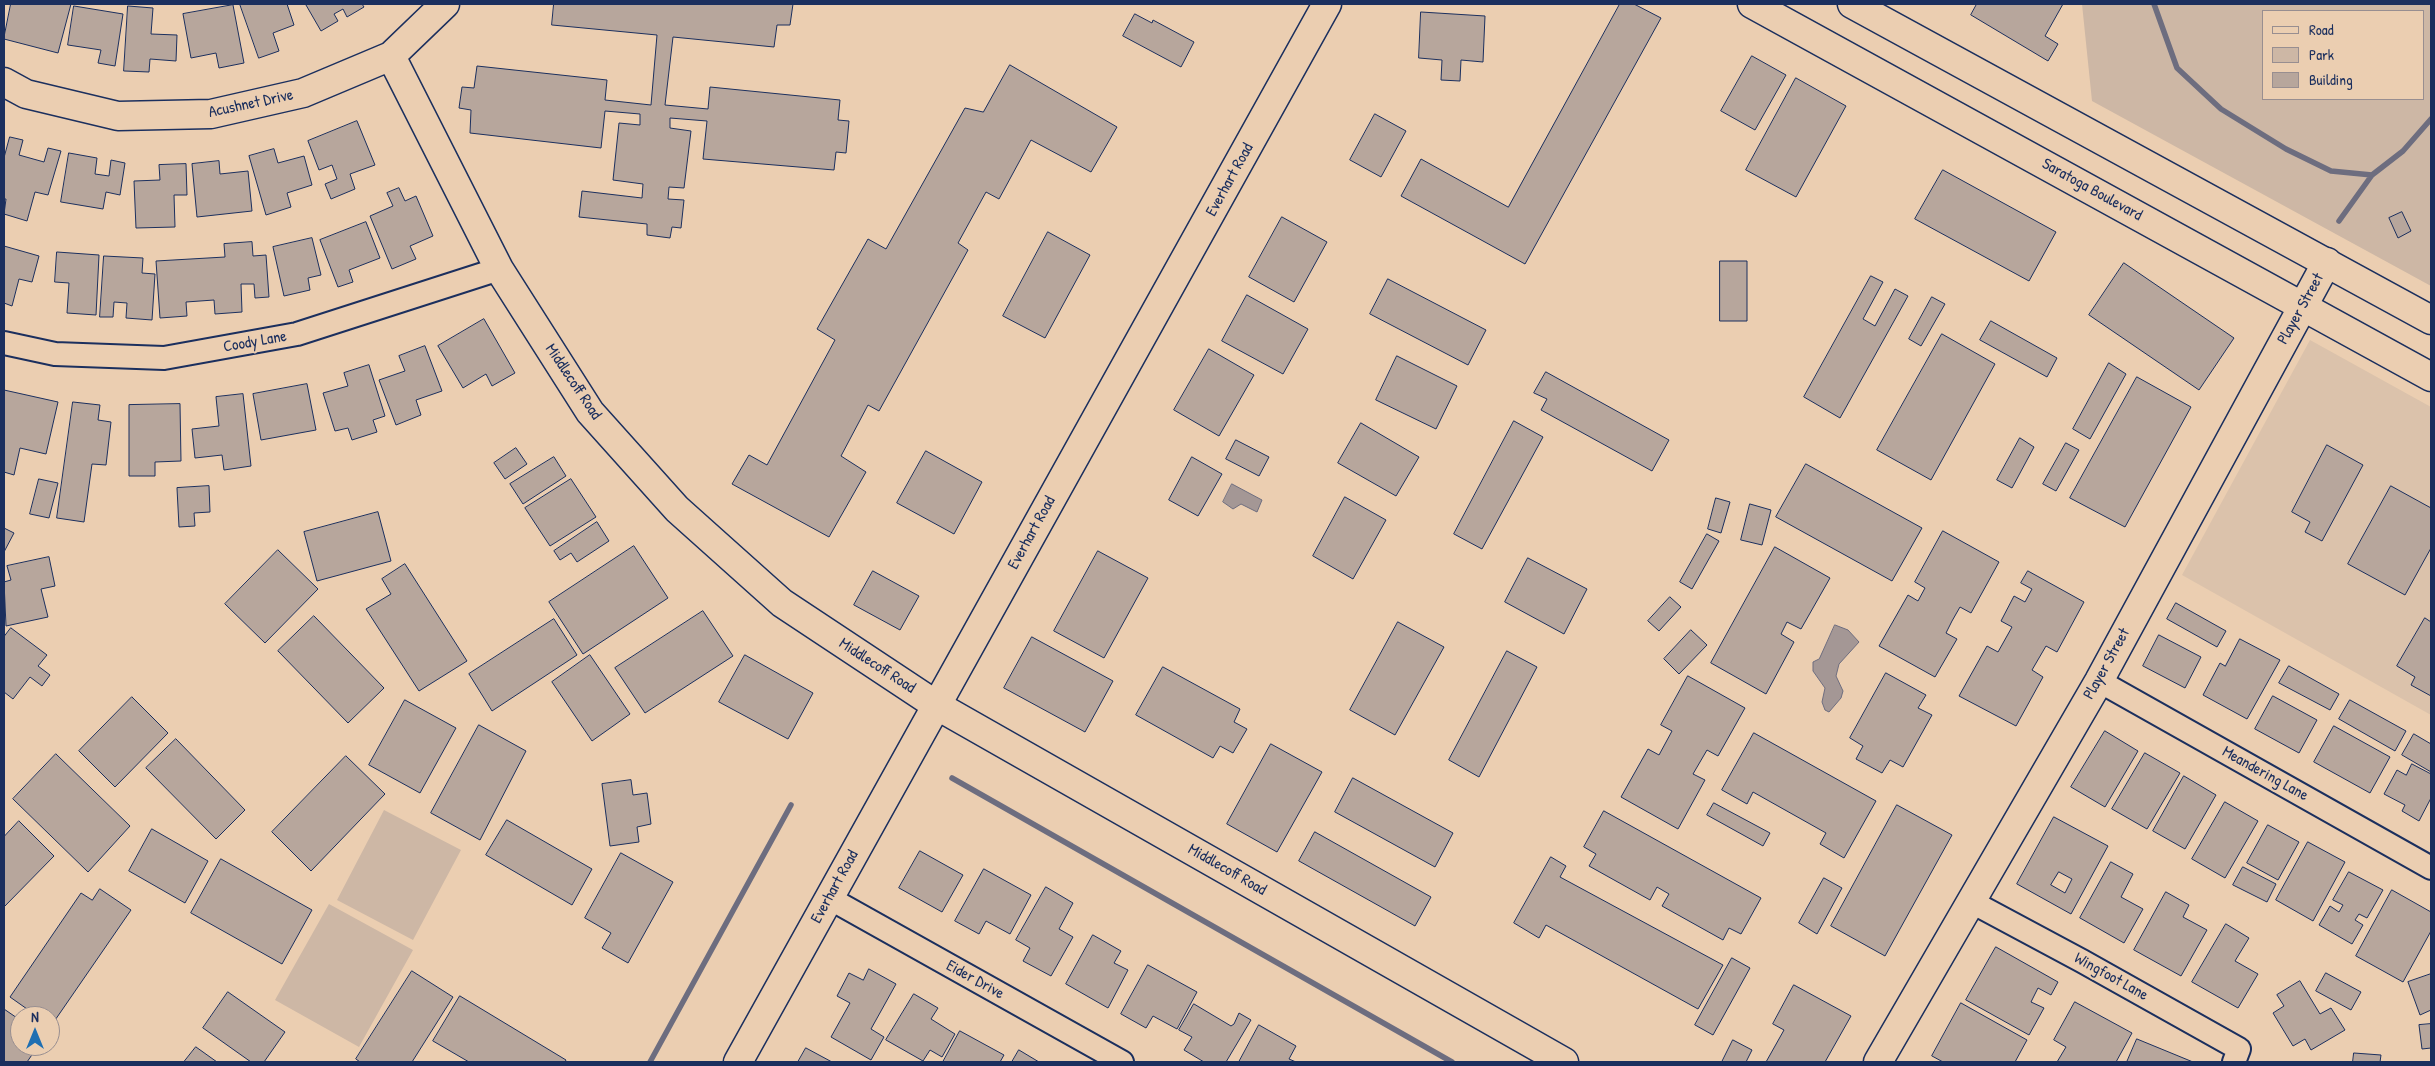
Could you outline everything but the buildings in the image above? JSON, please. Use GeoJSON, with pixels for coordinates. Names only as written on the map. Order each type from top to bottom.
{"type":"FeatureCollection","features":[{"type":"Feature","properties":{"kind":"street","name":"Acushnet Drive"},"geometry":{"type":"LineString","coordinates":[[4,82],[26,94],[118,116],[211,114],[302,93],[391,56],[445,4]]}},
{"type":"Feature","properties":{"kind":"street","name":"Everhart Road"},"geometry":{"type":"LineString","coordinates":[[738,1062],[1327,4]]}},
{"type":"Feature","properties":{"kind":"street","name":"Saratoga Boulevard"},"geometry":{"type":"LineString","coordinates":[[1752,4],[2431,376]]}},
{"type":"Feature","properties":{"kind":"street"},"geometry":{"type":"LineString","coordinates":[[1852,4],[2431,320]]}},
{"type":"Feature","properties":{"kind":"street","name":"Middlecoff Road"},"geometry":{"type":"LineString","coordinates":[[391,56],[499,269],[590,412],[677,509],[782,603],[936,705],[1564,1062]]}},
{"type":"Feature","properties":{"kind":"street","name":"Player Street"},"geometry":{"type":"LineString","coordinates":[[1878,1062],[2099,681],[2327,262]]}},
{"type":"Feature","properties":{"kind":"street","name":"Coody Lane"},"geometry":{"type":"LineString","coordinates":[[4,343],[55,354],[164,358],[298,334],[499,269]]}},
{"type":"Feature","properties":{"kind":"street","name":"Meandering Lane"},"geometry":{"type":"LineString","coordinates":[[2099,681],[2431,868]]}},
{"type":"Feature","properties":{"kind":"street","name":"Eider Drive"},"geometry":{"type":"LineString","coordinates":[[829,898],[1122,1062]]}},
{"type":"Feature","properties":{"kind":"street","name":"Wingfoot Lane"},"geometry":{"type":"LineString","coordinates":[[1970,901],[2239,1049],[2234,1062]]}},
{"type":"Feature","properties":{"kind":"shaded area"},"geometry":{"type":"Polygon","coordinates":[[[2310,340],[2431,407],[2431,715],[2182,575],[2310,340]]]}},
{"type":"Feature","properties":{"kind":"shaded area"},"geometry":{"type":"Polygon","coordinates":[[[1232,484],[1262,500],[1257,512],[1241,504],[1233,509],[1223,502],[1232,484]]]}},
{"type":"Feature","properties":{"kind":"shaded area"},"geometry":{"type":"Polygon","coordinates":[[[1835,625],[1848,630],[1859,642],[1839,664],[1836,676],[1843,691],[1841,698],[1829,712],[1825,710],[1822,702],[1825,688],[1813,671],[1813,662],[1819,659],[1835,625]]]}},
{"type":"Feature","properties":{"kind":"green space"},"geometry":{"type":"Polygon","coordinates":[[[2082,4],[2431,4],[2431,286],[2092,101],[2082,4]]]}},
{"type":"Feature","properties":{"kind":"green space"},"geometry":{"type":"Polygon","coordinates":[[[384,810],[461,850],[413,940],[337,900],[384,810]]]}},
{"type":"Feature","properties":{"kind":"green space"},"geometry":{"type":"Polygon","coordinates":[[[329,904],[413,950],[359,1047],[275,1000],[329,904]]]}},
{"type":"Feature","properties":{"kind":"waterway"},"geometry":{"type":"LineString","coordinates":[[2154,4],[2177,68],[2221,109],[2286,149],[2331,171],[2372,175],[2403,151],[2431,119]]}},
{"type":"Feature","properties":{"kind":"waterway"},"geometry":{"type":"LineString","coordinates":[[2339,221],[2372,175]]}},
{"type":"Feature","properties":{"kind":"waterway"},"geometry":{"type":"LineString","coordinates":[[952,778],[1452,1062]]}},
{"type":"Feature","properties":{"kind":"waterway"},"geometry":{"type":"LineString","coordinates":[[650,1062],[791,805]]}}]}
